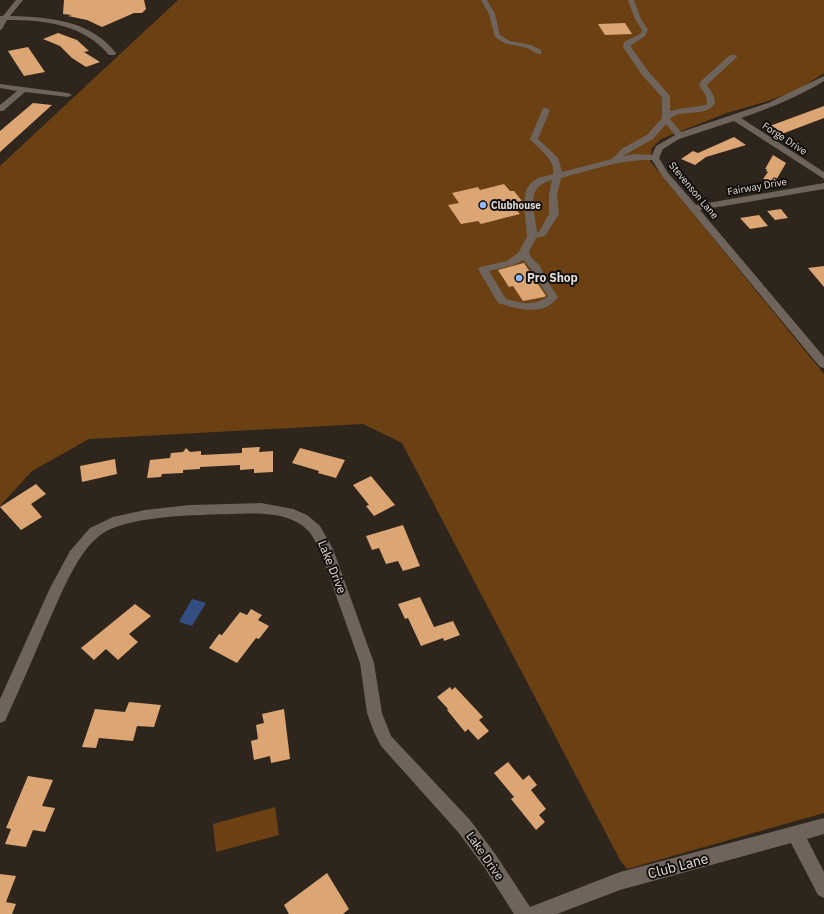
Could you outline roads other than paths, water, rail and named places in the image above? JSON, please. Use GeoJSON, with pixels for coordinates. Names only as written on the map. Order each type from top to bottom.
{"type":"FeatureCollection","features":[{"type":"Feature","properties":{"kind":"street"},"geometry":{"type":"LineString","coordinates":[[0,28],[3,18],[20,0]]}},
{"type":"Feature","properties":{"kind":"street"},"geometry":{"type":"LineString","coordinates":[[484,0],[492,14],[497,36],[506,42],[535,48],[538,52]]}},
{"type":"Feature","properties":{"kind":"street"},"geometry":{"type":"LineString","coordinates":[[631,0],[638,19],[645,30],[643,35],[627,44],[627,47],[645,73],[666,96],[666,119],[680,136]]}},
{"type":"Feature","properties":{"kind":"street"},"geometry":{"type":"LineString","coordinates":[[3,18],[47,21],[78,28],[94,36],[112,53]]}},
{"type":"Feature","properties":{"kind":"street"},"geometry":{"type":"LineString","coordinates":[[615,161],[619,154],[648,139],[658,131],[671,114],[679,111],[698,111],[707,108],[710,105],[711,97],[710,93],[703,85],[705,81],[733,57]]}},
{"type":"Feature","properties":{"kind":"street","name":"Stevenson Lane"},"geometry":{"type":"LineString","coordinates":[[824,78],[797,94],[680,136],[659,148],[655,158],[665,174],[824,364]]}},
{"type":"Feature","properties":{"kind":"street"},"geometry":{"type":"LineString","coordinates":[[0,86],[68,95]]}},
{"type":"Feature","properties":{"kind":"street"},"geometry":{"type":"LineString","coordinates":[[0,109],[23,89]]}},
{"type":"Feature","properties":{"kind":"street"},"geometry":{"type":"LineString","coordinates":[[532,236],[542,234],[554,214],[553,194],[558,171],[555,160],[534,139],[546,110]]}},
{"type":"Feature","properties":{"kind":"street","name":"Forge Drive"},"geometry":{"type":"LineString","coordinates":[[734,117],[824,176]]}},
{"type":"Feature","properties":{"kind":"street"},"geometry":{"type":"LineString","coordinates":[[525,253],[526,258],[536,266],[541,279],[553,297],[544,304],[534,307],[521,307],[502,301],[483,269],[513,262],[525,253],[531,242],[532,236],[529,196],[531,188],[535,183],[540,180],[615,161],[635,157],[655,158]]}},
{"type":"Feature","properties":{"kind":"street","name":"Fairway Drive"},"geometry":{"type":"LineString","coordinates":[[694,208],[824,186]]}},
{"type":"Feature","properties":{"kind":"street","name":"Lake Drive"},"geometry":{"type":"LineString","coordinates":[[0,716],[57,588],[75,556],[95,532],[113,523],[131,518],[190,510],[261,508],[289,513],[302,519],[315,530],[326,549],[367,663],[371,682],[374,711],[380,731],[386,741],[464,826],[490,861],[524,914]]}},
{"type":"Feature","properties":{"kind":"street","name":"Club Lane"},"geometry":{"type":"LineString","coordinates":[[534,914],[620,881],[824,826]]}},
{"type":"Feature","properties":{"kind":"street"},"geometry":{"type":"LineString","coordinates":[[795,834],[824,889]]}},
{"type":"Feature","properties":{"kind":"water"},"geometry":{"type":"Polygon","coordinates":[[[192,599],[206,603],[192,626],[179,622],[192,599]]]}},
{"type":"Feature","properties":{"kind":"place","name":"Clubhouse"},"geometry":{"type":"Point","coordinates":[483,205]}},
{"type":"Feature","properties":{"kind":"place","name":"Pro Shop"},"geometry":{"type":"Point","coordinates":[519,278]}}]}
